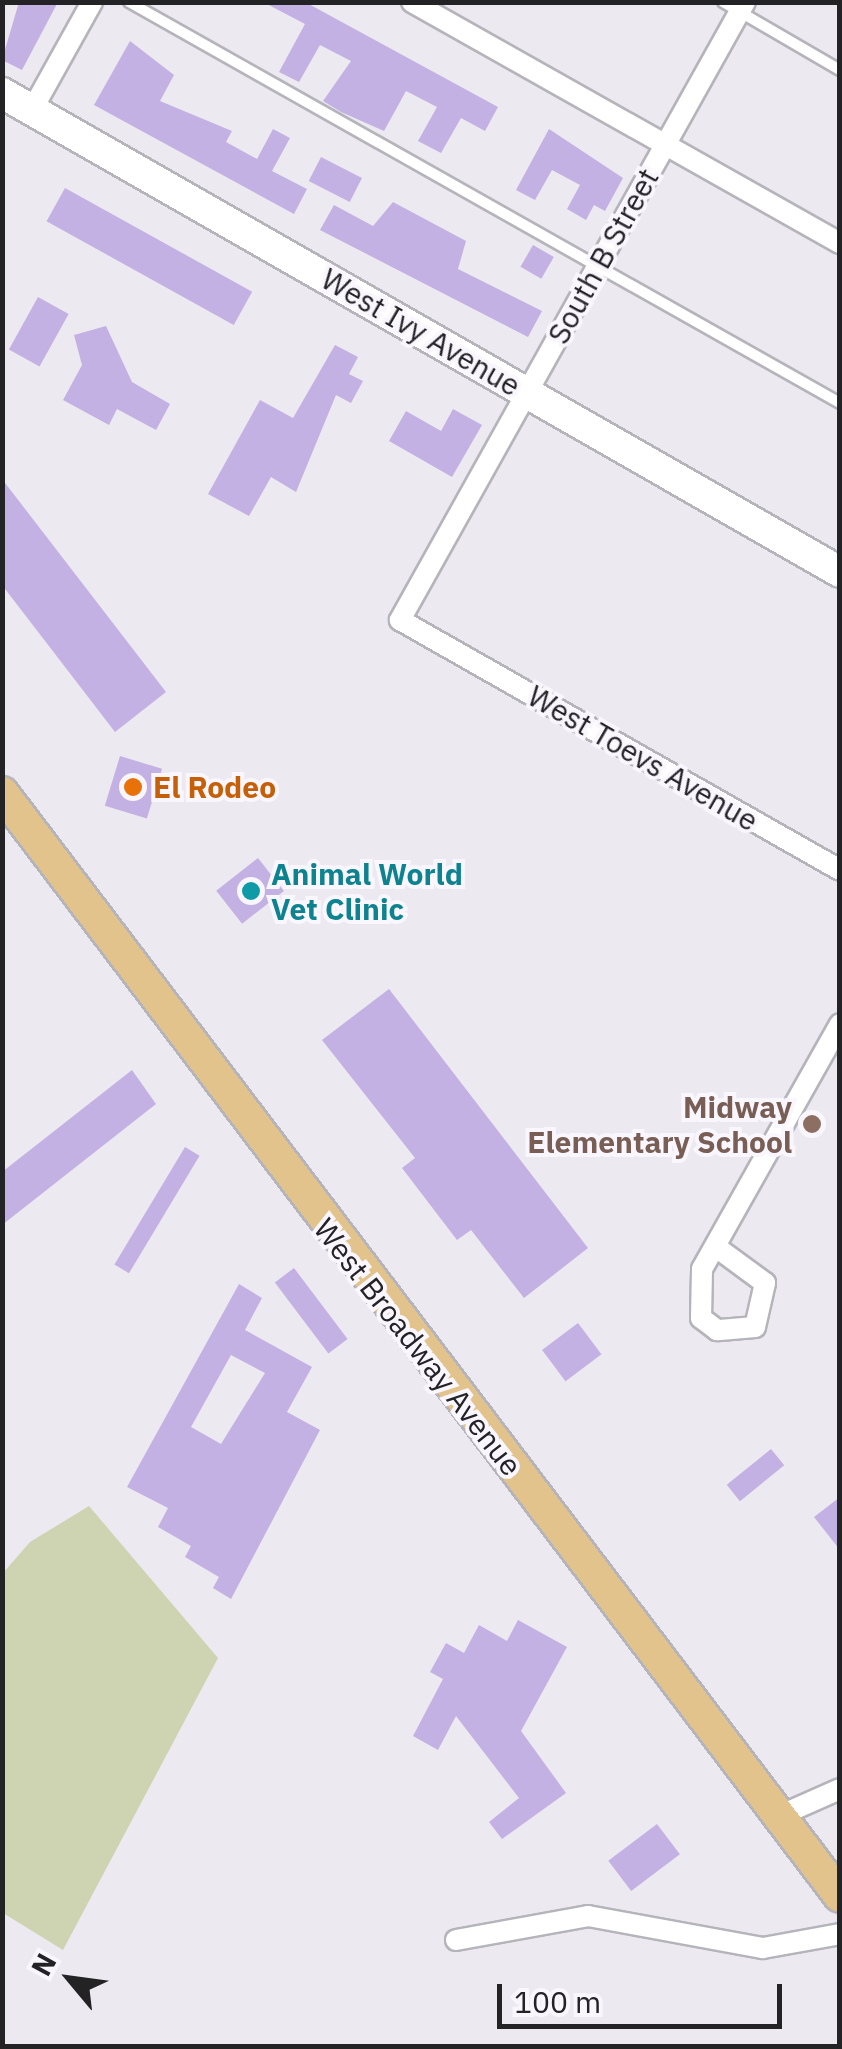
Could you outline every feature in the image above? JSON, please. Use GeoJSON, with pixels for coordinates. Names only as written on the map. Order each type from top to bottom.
{"type":"FeatureCollection","features":[{"type":"Feature","properties":{"kind":"main road","name":"West Broadway Avenue"},"geometry":{"type":"LineString","coordinates":[[2,792],[390,1314],[782,1815],[840,1896]]}},
{"type":"Feature","properties":{"kind":"street"},"geometry":{"type":"LineString","coordinates":[[32,110],[92,2]]}},
{"type":"Feature","properties":{"kind":"street"},"geometry":{"type":"LineString","coordinates":[[412,2],[840,243]]}},
{"type":"Feature","properties":{"kind":"street","name":"South B Street"},"geometry":{"type":"LineString","coordinates":[[446,646],[400,620],[665,145],[736,5]]}},
{"type":"Feature","properties":{"kind":"street","name":"West Ivy Avenue"},"geometry":{"type":"LineString","coordinates":[[2,93],[840,572]]}},
{"type":"Feature","properties":{"kind":"street","name":"West Toevs Avenue"},"geometry":{"type":"LineString","coordinates":[[446,646],[840,870]]}},
{"type":"Feature","properties":{"kind":"street"},"geometry":{"type":"LineString","coordinates":[[716,1247],[840,1024]]}},
{"type":"Feature","properties":{"kind":"street"},"geometry":{"type":"LineString","coordinates":[[782,1815],[840,1789]]}},
{"type":"Feature","properties":{"kind":"street"},"geometry":{"type":"LineString","coordinates":[[456,1940],[588,1916],[763,1948],[840,1934]]}},
{"type":"Feature","properties":{"kind":"lane"},"geometry":{"type":"LineString","coordinates":[[129,2],[600,262],[840,404]]}},
{"type":"Feature","properties":{"kind":"lane"},"geometry":{"type":"LineString","coordinates":[[736,5],[840,70]]}},
{"type":"Feature","properties":{"kind":"green space"},"geometry":{"type":"Polygon","coordinates":[[[89,1506],[218,1658],[63,1950],[3,1913],[3,1573],[30,1542],[89,1506]]]}},
{"type":"Feature","properties":{"kind":"building"},"geometry":{"type":"Polygon","coordinates":[[[19,2],[58,2],[22,70],[2,60],[19,2]]]}},
{"type":"Feature","properties":{"kind":"building"},"geometry":{"type":"Polygon","coordinates":[[[263,2],[305,2],[498,107],[485,131],[461,118],[441,153],[418,141],[437,107],[406,91],[384,131],[341,112],[323,101],[351,61],[320,45],[299,82],[279,72],[305,24],[263,2]]]}},
{"type":"Feature","properties":{"kind":"building"},"geometry":{"type":"Polygon","coordinates":[[[130,41],[174,75],[160,101],[232,131],[226,142],[257,159],[273,129],[290,138],[272,171],[307,189],[294,214],[94,105],[130,41]]]}},
{"type":"Feature","properties":{"kind":"building"},"geometry":{"type":"Polygon","coordinates":[[[549,129],[623,178],[605,211],[594,205],[586,220],[567,209],[580,185],[552,170],[535,200],[516,190],[549,129]]]}},
{"type":"Feature","properties":{"kind":"building"},"geometry":{"type":"Polygon","coordinates":[[[321,157],[362,178],[350,202],[309,181],[321,157]]]}},
{"type":"Feature","properties":{"kind":"building"},"geometry":{"type":"Polygon","coordinates":[[[65,188],[252,292],[234,325],[47,221],[65,188]]]}},
{"type":"Feature","properties":{"kind":"building"},"geometry":{"type":"Polygon","coordinates":[[[393,202],[466,241],[458,269],[542,311],[528,337],[320,230],[334,205],[373,226],[393,202]]]}},
{"type":"Feature","properties":{"kind":"building"},"geometry":{"type":"Polygon","coordinates":[[[533,245],[554,257],[541,279],[520,267],[533,245]]]}},
{"type":"Feature","properties":{"kind":"building"},"geometry":{"type":"Polygon","coordinates":[[[38,297],[69,314],[40,366],[9,349],[38,297]]]}},
{"type":"Feature","properties":{"kind":"building"},"geometry":{"type":"Polygon","coordinates":[[[106,326],[132,382],[170,404],[156,430],[117,409],[109,425],[63,400],[82,365],[74,335],[106,326]]]}},
{"type":"Feature","properties":{"kind":"building"},"geometry":{"type":"Polygon","coordinates":[[[335,345],[358,357],[349,374],[363,381],[351,403],[336,395],[296,492],[271,477],[249,516],[208,494],[260,400],[293,418],[335,345]]]}},
{"type":"Feature","properties":{"kind":"building"},"geometry":{"type":"Polygon","coordinates":[[[453,409],[482,425],[452,477],[389,441],[406,411],[441,431],[453,409]]]}},
{"type":"Feature","properties":{"kind":"building"},"geometry":{"type":"Polygon","coordinates":[[[2,479],[166,692],[115,732],[2,585],[2,479]]]}},
{"type":"Feature","properties":{"kind":"building","name":"El Rodeo"},"geometry":{"type":"Polygon","coordinates":[[[120,756],[162,769],[147,819],[105,806],[120,756]]]}},
{"type":"Feature","properties":{"kind":"building","name":"Animal World Vet Clinic"},"geometry":{"type":"Polygon","coordinates":[[[258,858],[284,891],[242,924],[216,891],[258,858]]]}},
{"type":"Feature","properties":{"kind":"building"},"geometry":{"type":"Polygon","coordinates":[[[389,989],[588,1248],[524,1298],[471,1230],[457,1240],[402,1168],[415,1158],[322,1040],[389,989]]]}},
{"type":"Feature","properties":{"kind":"building"},"geometry":{"type":"Polygon","coordinates":[[[132,1070],[156,1104],[2,1225],[2,1172],[132,1070]]]}},
{"type":"Feature","properties":{"kind":"building"},"geometry":{"type":"Polygon","coordinates":[[[185,1147],[200,1156],[129,1273],[114,1264],[185,1147]]]}},
{"type":"Feature","properties":{"kind":"building"},"geometry":{"type":"Polygon","coordinates":[[[294,1268],[348,1339],[328,1354],[275,1282],[294,1268]]]}},
{"type":"Feature","properties":{"kind":"building"},"geometry":{"type":"Polygon","coordinates":[[[239,1284],[262,1298],[245,1330],[312,1367],[287,1412],[320,1430],[231,1599],[213,1588],[219,1577],[185,1557],[191,1546],[158,1527],[168,1508],[127,1487],[239,1284]],[[231,1355],[191,1427],[221,1444],[265,1373],[231,1355]]]}},
{"type":"Feature","properties":{"kind":"building"},"geometry":{"type":"Polygon","coordinates":[[[578,1323],[601,1354],[566,1381],[542,1350],[578,1323]]]}},
{"type":"Feature","properties":{"kind":"building"},"geometry":{"type":"Polygon","coordinates":[[[771,1449],[784,1465],[740,1501],[727,1485],[771,1449]]]}},
{"type":"Feature","properties":{"kind":"building"},"geometry":{"type":"Polygon","coordinates":[[[840,1497],[840,1550],[814,1517],[840,1497]]]}},
{"type":"Feature","properties":{"kind":"building"},"geometry":{"type":"Polygon","coordinates":[[[518,1620],[567,1647],[521,1731],[566,1793],[502,1839],[489,1822],[519,1798],[456,1716],[438,1750],[413,1736],[443,1679],[430,1672],[446,1643],[464,1653],[479,1625],[507,1641],[518,1620]]]}},
{"type":"Feature","properties":{"kind":"building"},"geometry":{"type":"Polygon","coordinates":[[[657,1824],[680,1854],[631,1891],[608,1861],[657,1824]]]}},
{"type":"Feature","properties":{"kind":"place","name":"El Rodeo"},"geometry":{"type":"Point","coordinates":[133,787]}},
{"type":"Feature","properties":{"kind":"place","name":"Animal World Vet Clinic"},"geometry":{"type":"Point","coordinates":[251,891]}},
{"type":"Feature","properties":{"kind":"place","name":"Midway Elementary School"},"geometry":{"type":"Point","coordinates":[812,1124]}}]}
